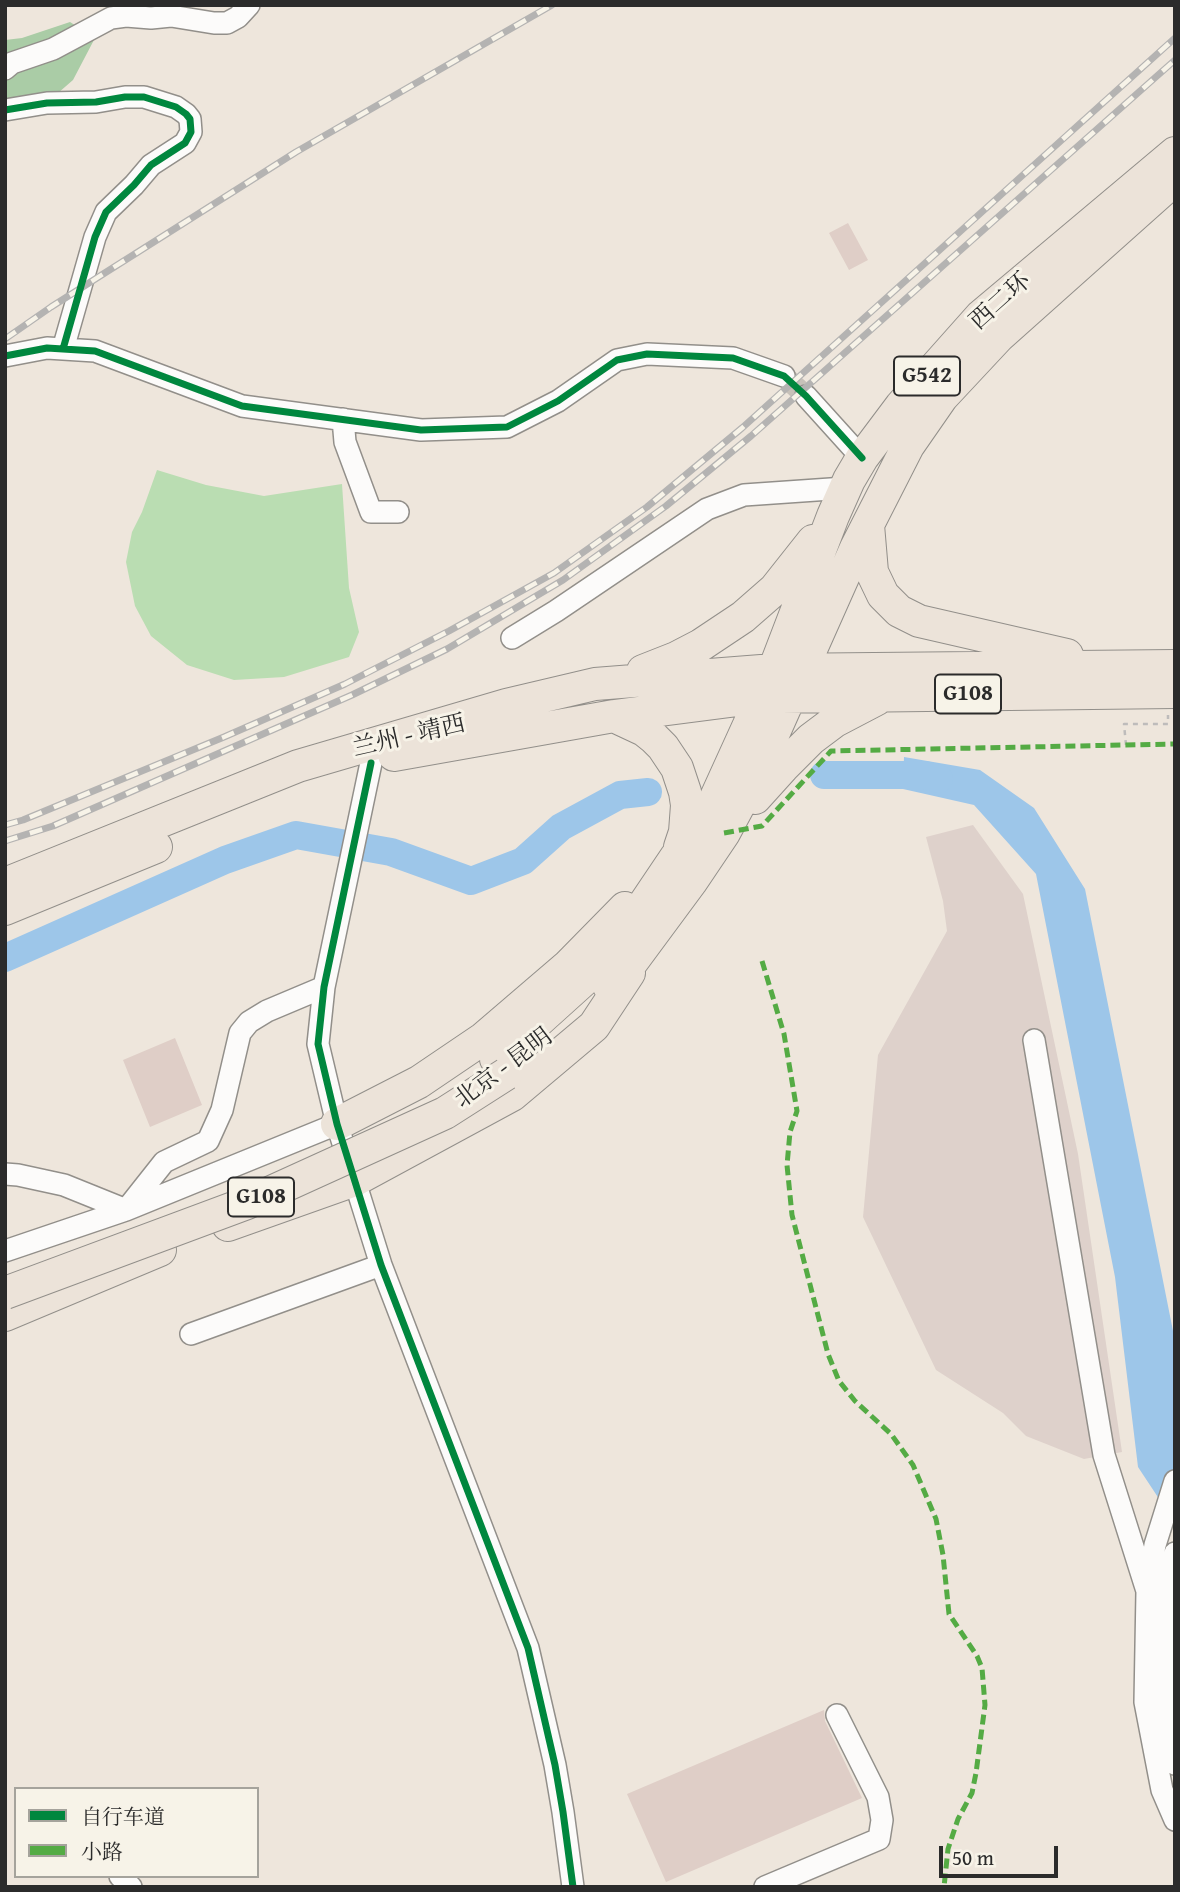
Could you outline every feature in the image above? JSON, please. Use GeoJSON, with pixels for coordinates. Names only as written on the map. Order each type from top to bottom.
{"type":"FeatureCollection","features":[{"type":"Feature","properties":{"kind":"highway","name":"西二环"},"geometry":{"type":"LineString","coordinates":[[782,684],[839,502],[862,458],[901,406],[981,316],[1175,153]]}},
{"type":"Feature","properties":{"kind":"highway","name":"西二环"},"geometry":{"type":"LineString","coordinates":[[782,684],[908,446],[942,397],[999,336],[1175,179]]}},
{"type":"Feature","properties":{"kind":"highway"},"geometry":{"type":"LineString","coordinates":[[595,684],[650,669],[701,645],[725,630],[775,589],[839,502]]}},
{"type":"Feature","properties":{"kind":"highway"},"geometry":{"type":"LineString","coordinates":[[868,524],[872,572],[883,595],[899,611],[919,621],[1116,667]]}},
{"type":"Feature","properties":{"kind":"highway","name":"G108"},"geometry":{"type":"LineString","coordinates":[[782,684],[1116,667],[1173,683]]}},
{"type":"Feature","properties":{"kind":"highway","name":"G108"},"geometry":{"type":"LineString","coordinates":[[782,684],[886,695],[1173,683]]}},
{"type":"Feature","properties":{"kind":"highway","name":"兰州 - 靖西"},"geometry":{"type":"LineString","coordinates":[[10,876],[298,766],[506,705],[595,684],[782,684]]}},
{"type":"Feature","properties":{"kind":"highway","name":"兰州 - 靖西"},"geometry":{"type":"LineString","coordinates":[[5,909],[316,781],[395,755],[782,684]]}},
{"type":"Feature","properties":{"kind":"highway","name":"北京 - 昆明"},"geometry":{"type":"LineString","coordinates":[[5,1293],[247,1203],[445,1113],[501,1067],[608,958],[683,870],[724,833],[755,775],[782,684]]}},
{"type":"Feature","properties":{"kind":"highway","name":"北京 - 昆明"},"geometry":{"type":"LineString","coordinates":[[683,870],[708,815],[782,684]]}},
{"type":"Feature","properties":{"kind":"highway"},"geometry":{"type":"LineString","coordinates":[[724,833],[782,766],[811,739],[835,721],[886,695]]}},
{"type":"Feature","properties":{"kind":"highway"},"geometry":{"type":"LineString","coordinates":[[5,1315],[170,1246],[355,1180],[512,1095],[594,1026],[683,870],[687,805],[677,768],[654,738],[644,730],[614,716]]}},
{"type":"Feature","properties":{"kind":"highway"},"geometry":{"type":"LineString","coordinates":[[337,1124],[419,1082],[484,1038],[683,870]]}},
{"type":"Feature","properties":{"kind":"highway","name":"北京 - 昆明"},"geometry":{"type":"LineString","coordinates":[[5,1277],[238,1184],[434,1100],[501,1067]]}},
{"type":"Feature","properties":{"kind":"street"},"geometry":{"type":"LineString","coordinates":[[5,69],[12,63],[53,49],[111,18],[171,16],[227,23],[238,17],[248,5]]}},
{"type":"Feature","properties":{"kind":"street"},"geometry":{"type":"LineString","coordinates":[[5,110],[47,103],[144,97],[176,107],[190,119],[191,132],[185,143],[151,165],[106,212],[95,237],[63,349]]}},
{"type":"Feature","properties":{"kind":"street"},"geometry":{"type":"LineString","coordinates":[[5,356],[47,348],[95,351],[242,406],[421,430],[508,427],[558,401],[617,360],[647,354],[733,358],[785,376]]}},
{"type":"Feature","properties":{"kind":"street"},"geometry":{"type":"LineString","coordinates":[[806,396],[862,458]]}},
{"type":"Feature","properties":{"kind":"street"},"geometry":{"type":"LineString","coordinates":[[342,419],[345,442],[371,512],[398,512]]}},
{"type":"Feature","properties":{"kind":"street"},"geometry":{"type":"LineString","coordinates":[[512,638],[707,509],[744,495],[839,502]]}},
{"type":"Feature","properties":{"kind":"street"},"geometry":{"type":"LineString","coordinates":[[371,763],[324,987],[318,1044],[337,1124],[381,1265],[528,1648],[555,1765],[573,1887]]}},
{"type":"Feature","properties":{"kind":"street"},"geometry":{"type":"LineString","coordinates":[[126,1210],[164,1162],[208,1141],[222,1110],[240,1033],[249,1022],[267,1011],[324,987]]}},
{"type":"Feature","properties":{"kind":"street"},"geometry":{"type":"LineString","coordinates":[[1034,1040],[1104,1455],[1156,1593],[1163,1700],[1175,1764]]}},
{"type":"Feature","properties":{"kind":"street"},"geometry":{"type":"LineString","coordinates":[[5,1251],[126,1210],[337,1124]]}},
{"type":"Feature","properties":{"kind":"street"},"geometry":{"type":"LineString","coordinates":[[5,1174],[64,1185],[126,1210]]}},
{"type":"Feature","properties":{"kind":"street"},"geometry":{"type":"LineString","coordinates":[[191,1334],[381,1265]]}},
{"type":"Feature","properties":{"kind":"street"},"geometry":{"type":"LineString","coordinates":[[1175,1481],[1167,1553],[1156,1593],[1145,1702],[1162,1790],[1175,1820]]}},
{"type":"Feature","properties":{"kind":"street"},"geometry":{"type":"LineString","coordinates":[[765,1887],[879,1839],[882,1820],[878,1797],[837,1715]]}},
{"type":"Feature","properties":{"kind":"path"},"geometry":{"type":"LineString","coordinates":[[1126,745],[1124,724],[1168,723],[1173,683]]}},
{"type":"Feature","properties":{"kind":"shaded area"},"geometry":{"type":"Polygon","coordinates":[[[973,825],[1023,894],[1078,1154],[1122,1452],[1084,1459],[1026,1436],[1003,1413],[936,1370],[863,1217],[878,1055],[947,931],[943,901],[926,837],[973,825]]]}},
{"type":"Feature","properties":{"kind":"green space"},"geometry":{"type":"Polygon","coordinates":[[[70,22],[95,38],[73,80],[35,113],[5,118],[5,40],[22,38],[70,22]]]}},
{"type":"Feature","properties":{"kind":"green space"},"geometry":{"type":"Polygon","coordinates":[[[157,470],[206,485],[264,496],[342,484],[349,588],[359,632],[349,657],[284,677],[234,680],[187,665],[151,636],[135,606],[126,562],[132,532],[157,470]]]}},
{"type":"Feature","properties":{"kind":"water"},"geometry":{"type":"Polygon","coordinates":[[[904,757],[980,770],[1034,808],[1085,889],[1175,1341],[1175,1523],[1138,1467],[1115,1277],[1036,874],[974,805],[903,789],[904,757]]]}},
{"type":"Feature","properties":{"kind":"building"},"geometry":{"type":"Polygon","coordinates":[[[848,223],[868,260],[849,270],[829,233],[848,223]]]}},
{"type":"Feature","properties":{"kind":"building"},"geometry":{"type":"Polygon","coordinates":[[[175,1038],[202,1105],[150,1127],[123,1060],[175,1038]]]}},
{"type":"Feature","properties":{"kind":"building"},"geometry":{"type":"Polygon","coordinates":[[[824,1710],[825,1721],[862,1798],[666,1882],[627,1794],[824,1710]]]}},
{"type":"Feature","properties":{"kind":"waterway"},"geometry":{"type":"LineString","coordinates":[[824,775],[925,775],[939,779]]}},
{"type":"Feature","properties":{"kind":"waterway"},"geometry":{"type":"LineString","coordinates":[[5,958],[225,860],[296,835],[391,852],[471,881],[523,861],[561,827],[620,795],[648,792]]}},
{"type":"Feature","properties":{"kind":"tunnel"},"geometry":{"type":"LineString","coordinates":[[784,376],[806,396]]}},
{"type":"Feature","properties":{"kind":"railway"},"geometry":{"type":"LineString","coordinates":[[5,339],[296,152],[552,5]]}},
{"type":"Feature","properties":{"kind":"railway"},"geometry":{"type":"LineString","coordinates":[[5,825],[224,737],[345,684],[554,573],[647,507],[742,428],[1175,38]]}},
{"type":"Feature","properties":{"kind":"railway"},"geometry":{"type":"LineString","coordinates":[[5,841],[53,826],[352,695],[447,649],[563,580],[666,506],[751,436],[1175,60]]}},
{"type":"Feature","properties":{"kind":"marked path"},"geometry":{"type":"LineString","coordinates":[[724,833],[762,826],[831,751],[1175,744]]}},
{"type":"Feature","properties":{"kind":"marked path"},"geometry":{"type":"LineString","coordinates":[[762,961],[784,1034],[797,1111],[790,1132],[787,1165],[792,1215],[828,1354],[839,1381],[855,1401],[891,1434],[913,1465],[936,1519],[949,1614],[982,1668],[985,1705],[976,1773],[972,1793],[958,1819],[948,1849],[944,1887]]}},
{"type":"Feature","properties":{"kind":"cycle path"},"geometry":{"type":"LineString","coordinates":[[5,110],[47,103],[144,97],[176,107],[190,119],[191,132],[185,143],[151,165],[106,212],[95,237],[63,349]]}},
{"type":"Feature","properties":{"kind":"cycle path"},"geometry":{"type":"LineString","coordinates":[[5,356],[47,348],[95,351],[242,406],[421,430],[507,427],[558,401],[617,360],[647,354],[733,358],[784,376],[806,396],[862,458]]}},
{"type":"Feature","properties":{"kind":"cycle path"},"geometry":{"type":"LineString","coordinates":[[371,763],[324,987],[318,1044],[337,1124],[381,1265],[528,1648],[555,1765],[573,1887]]}}]}
